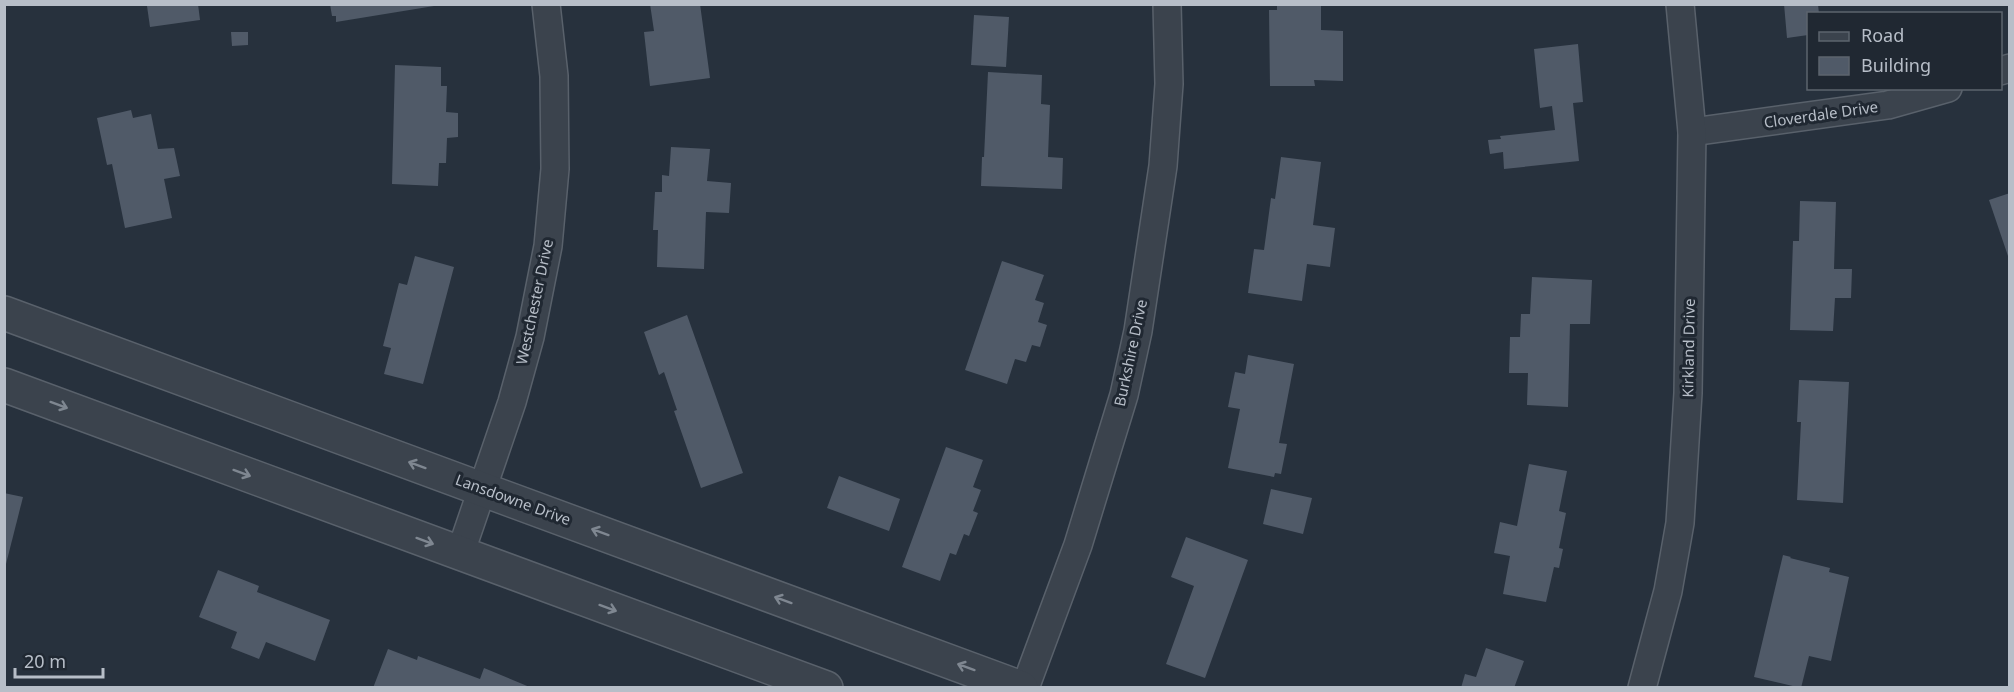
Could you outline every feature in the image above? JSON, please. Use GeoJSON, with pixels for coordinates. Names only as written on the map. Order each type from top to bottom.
{"type":"FeatureCollection","features":[{"type":"Feature","properties":{"kind":"street","name":"Westchester Drive"},"geometry":{"type":"LineString","coordinates":[[460,554],[512,402],[530,337],[549,246],[555,169],[554,76],[546,4]]}},
{"type":"Feature","properties":{"kind":"street","name":"Burkshire Drive"},"geometry":{"type":"LineString","coordinates":[[1023,687],[1078,545],[1124,395],[1138,331],[1163,166],[1169,84],[1167,4]]}},
{"type":"Feature","properties":{"kind":"street","name":"Kirkland Drive"},"geometry":{"type":"LineString","coordinates":[[1642,687],[1668,591],[1680,523],[1688,393],[1692,132],[1680,4]]}},
{"type":"Feature","properties":{"kind":"street","name":"Cloverdale Drive"},"geometry":{"type":"LineString","coordinates":[[1692,132],[1878,106],[1940,90]]}},
{"type":"Feature","properties":{"kind":"street","name":"Lansdowne Drive"},"geometry":{"type":"LineString","coordinates":[[4,313],[1023,687]]}},
{"type":"Feature","properties":{"kind":"street"},"geometry":{"type":"LineString","coordinates":[[4,385],[826,687]]}},
{"type":"Feature","properties":{"kind":"building"},"geometry":{"type":"Polygon","coordinates":[[[151,4],[198,4],[200,20],[150,27],[147,6],[151,4]]]}},
{"type":"Feature","properties":{"kind":"building"},"geometry":{"type":"Polygon","coordinates":[[[330,4],[433,4],[434,6],[336,22],[336,16],[332,16],[330,4]]]}},
{"type":"Feature","properties":{"kind":"building"},"geometry":{"type":"Polygon","coordinates":[[[650,4],[700,4],[710,78],[650,86],[644,32],[654,31],[650,4]]]}},
{"type":"Feature","properties":{"kind":"building"},"geometry":{"type":"Polygon","coordinates":[[[1277,4],[1321,4],[1321,30],[1343,31],[1343,81],[1314,80],[1315,86],[1270,86],[1269,10],[1277,10],[1277,4]]]}},
{"type":"Feature","properties":{"kind":"building"},"geometry":{"type":"Polygon","coordinates":[[[1784,4],[1818,4],[1819,12],[1807,12],[1807,35],[1787,38],[1784,4]]]}},
{"type":"Feature","properties":{"kind":"building"},"geometry":{"type":"Polygon","coordinates":[[[974,15],[1009,17],[1006,67],[971,65],[974,15]]]}},
{"type":"Feature","properties":{"kind":"building"},"geometry":{"type":"Polygon","coordinates":[[[231,32],[248,32],[248,45],[232,46],[231,32]]]}},
{"type":"Feature","properties":{"kind":"building"},"geometry":{"type":"Polygon","coordinates":[[[1578,44],[1583,102],[1573,103],[1579,161],[1504,169],[1503,152],[1490,154],[1488,140],[1501,139],[1500,136],[1555,130],[1552,106],[1540,108],[1534,49],[1578,44]]]}},
{"type":"Feature","properties":{"kind":"building"},"geometry":{"type":"Polygon","coordinates":[[[395,65],[441,67],[441,86],[447,86],[446,112],[458,113],[458,137],[447,138],[446,163],[439,163],[438,186],[392,184],[395,65]]]}},
{"type":"Feature","properties":{"kind":"building"},"geometry":{"type":"Polygon","coordinates":[[[988,72],[1042,75],[1041,104],[1050,105],[1048,157],[1063,158],[1062,189],[981,186],[988,72]]]}},
{"type":"Feature","properties":{"kind":"building"},"geometry":{"type":"Polygon","coordinates":[[[131,110],[133,118],[151,114],[158,149],[174,148],[180,176],[164,179],[172,218],[125,228],[112,164],[107,165],[97,118],[131,110]]]}},
{"type":"Feature","properties":{"kind":"building"},"geometry":{"type":"Polygon","coordinates":[[[671,147],[710,149],[707,181],[731,183],[729,213],[706,212],[704,269],[657,267],[658,230],[653,230],[655,192],[662,192],[662,175],[669,176],[671,147]]]}},
{"type":"Feature","properties":{"kind":"building"},"geometry":{"type":"Polygon","coordinates":[[[1281,157],[1321,162],[1313,225],[1335,228],[1330,267],[1307,264],[1302,301],[1248,293],[1254,249],[1264,250],[1271,198],[1275,199],[1281,157]]]}},
{"type":"Feature","properties":{"kind":"building"},"geometry":{"type":"Polygon","coordinates":[[[2010,193],[2010,259],[2009,259],[1989,200],[2010,193]]]}},
{"type":"Feature","properties":{"kind":"building"},"geometry":{"type":"Polygon","coordinates":[[[1800,201],[1836,202],[1834,269],[1852,269],[1851,298],[1835,298],[1833,331],[1790,330],[1793,241],[1799,241],[1800,201]]]}},
{"type":"Feature","properties":{"kind":"building"},"geometry":{"type":"Polygon","coordinates":[[[415,256],[454,267],[423,384],[384,374],[391,348],[383,346],[399,283],[407,285],[415,256]]]}},
{"type":"Feature","properties":{"kind":"building"},"geometry":{"type":"Polygon","coordinates":[[[1002,261],[1044,275],[1035,300],[1044,303],[1038,322],[1047,325],[1040,347],[1032,345],[1026,362],[1015,359],[1007,384],[965,370],[1002,261]]]}},
{"type":"Feature","properties":{"kind":"building"},"geometry":{"type":"Polygon","coordinates":[[[1532,277],[1592,280],[1590,324],[1570,324],[1568,407],[1527,405],[1528,373],[1509,373],[1510,337],[1520,337],[1521,314],[1530,314],[1532,277]]]}},
{"type":"Feature","properties":{"kind":"building"},"geometry":{"type":"Polygon","coordinates":[[[687,315],[743,473],[701,488],[674,411],[677,410],[664,372],[659,375],[644,332],[687,315]]]}},
{"type":"Feature","properties":{"kind":"building"},"geometry":{"type":"Polygon","coordinates":[[[1248,355],[1294,364],[1279,443],[1287,444],[1281,474],[1275,473],[1274,477],[1228,468],[1240,409],[1228,407],[1235,372],[1245,374],[1248,355]]]}},
{"type":"Feature","properties":{"kind":"building"},"geometry":{"type":"Polygon","coordinates":[[[1799,380],[1849,382],[1843,503],[1797,500],[1801,422],[1797,422],[1799,380]]]}},
{"type":"Feature","properties":{"kind":"building"},"geometry":{"type":"Polygon","coordinates":[[[946,447],[983,460],[973,487],[981,490],[973,511],[978,513],[969,536],[964,534],[956,555],[950,553],[940,581],[902,567],[946,447]]]}},
{"type":"Feature","properties":{"kind":"building"},"geometry":{"type":"Polygon","coordinates":[[[1529,464],[1567,471],[1559,511],[1566,513],[1559,548],[1563,549],[1559,568],[1554,567],[1546,602],[1503,594],[1510,556],[1494,553],[1500,522],[1517,526],[1529,464]]]}},
{"type":"Feature","properties":{"kind":"building"},"geometry":{"type":"Polygon","coordinates":[[[839,476],[900,499],[889,531],[827,508],[839,476]]]}},
{"type":"Feature","properties":{"kind":"building"},"geometry":{"type":"Polygon","coordinates":[[[1271,489],[1312,498],[1303,534],[1263,524],[1271,489]]]}},
{"type":"Feature","properties":{"kind":"building"},"geometry":{"type":"Polygon","coordinates":[[[4,493],[23,497],[5,568],[4,568],[4,493]]]}},
{"type":"Feature","properties":{"kind":"building"},"geometry":{"type":"Polygon","coordinates":[[[1186,537],[1248,560],[1205,678],[1166,664],[1194,586],[1171,577],[1186,537]]]}},
{"type":"Feature","properties":{"kind":"building"},"geometry":{"type":"Polygon","coordinates":[[[1783,555],[1830,568],[1829,572],[1849,577],[1831,661],[1809,656],[1801,688],[1754,677],[1783,555]]]}},
{"type":"Feature","properties":{"kind":"building"},"geometry":{"type":"Polygon","coordinates":[[[218,570],[259,586],[257,592],[330,620],[315,661],[266,642],[259,659],[231,648],[237,632],[199,617],[218,570]]]}},
{"type":"Feature","properties":{"kind":"building"},"geometry":{"type":"Polygon","coordinates":[[[1486,648],[1524,661],[1514,688],[1461,688],[1465,674],[1476,677],[1486,648]]]}},
{"type":"Feature","properties":{"kind":"building"},"geometry":{"type":"Polygon","coordinates":[[[388,649],[417,660],[418,656],[480,679],[484,668],[532,688],[373,688],[388,649]]]}}]}
